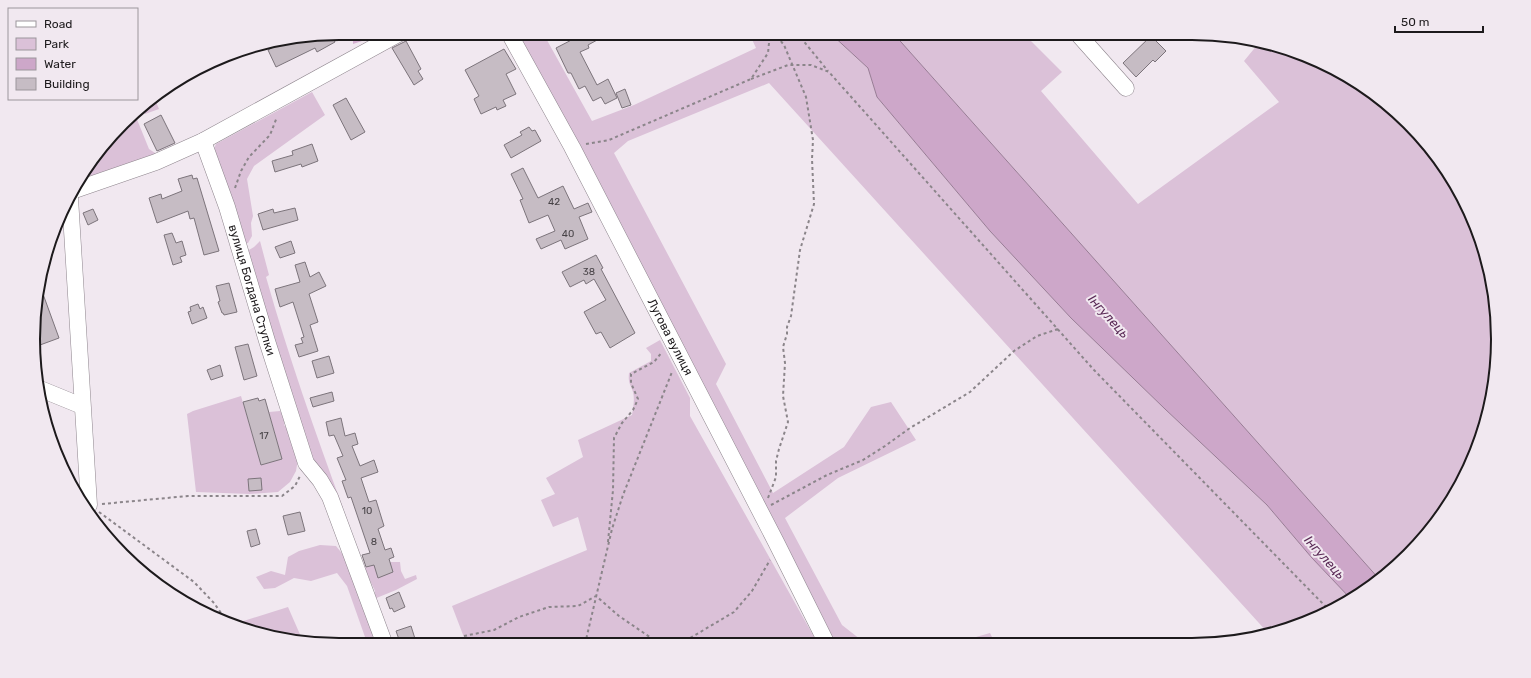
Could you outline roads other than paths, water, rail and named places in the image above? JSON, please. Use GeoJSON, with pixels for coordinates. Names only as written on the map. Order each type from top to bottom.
{"type":"FeatureCollection","features":[{"type":"Feature","properties":{"kind":"street"},"geometry":{"type":"LineString","coordinates":[[83,184],[156,162],[203,142],[387,40]]}},
{"type":"Feature","properties":{"kind":"street","name":"Лугова вулиця"},"geometry":{"type":"LineString","coordinates":[[513,40],[572,146],[668,334],[764,510],[776,542],[824,638]]}},
{"type":"Feature","properties":{"kind":"street"},"geometry":{"type":"LineString","coordinates":[[1083,40],[1126,88]]}},
{"type":"Feature","properties":{"kind":"street","name":"вулиця Богдана Ступки"},"geometry":{"type":"LineString","coordinates":[[203,142],[227,208],[306,463],[320,480],[330,496],[382,638]]}},
{"type":"Feature","properties":{"kind":"street"},"geometry":{"type":"LineString","coordinates":[[71,208],[89,503]]}},
{"type":"Feature","properties":{"kind":"street"},"geometry":{"type":"LineString","coordinates":[[45,391],[82,406]]}},
{"type":"Feature","properties":{"kind":"water","name":"Інгулець"},"geometry":{"type":"Polygon","coordinates":[[[838,40],[899,40],[1375,575],[1347,595],[1312,558],[1267,505],[1071,318],[990,231],[877,97],[868,68],[838,40]]]}}]}
